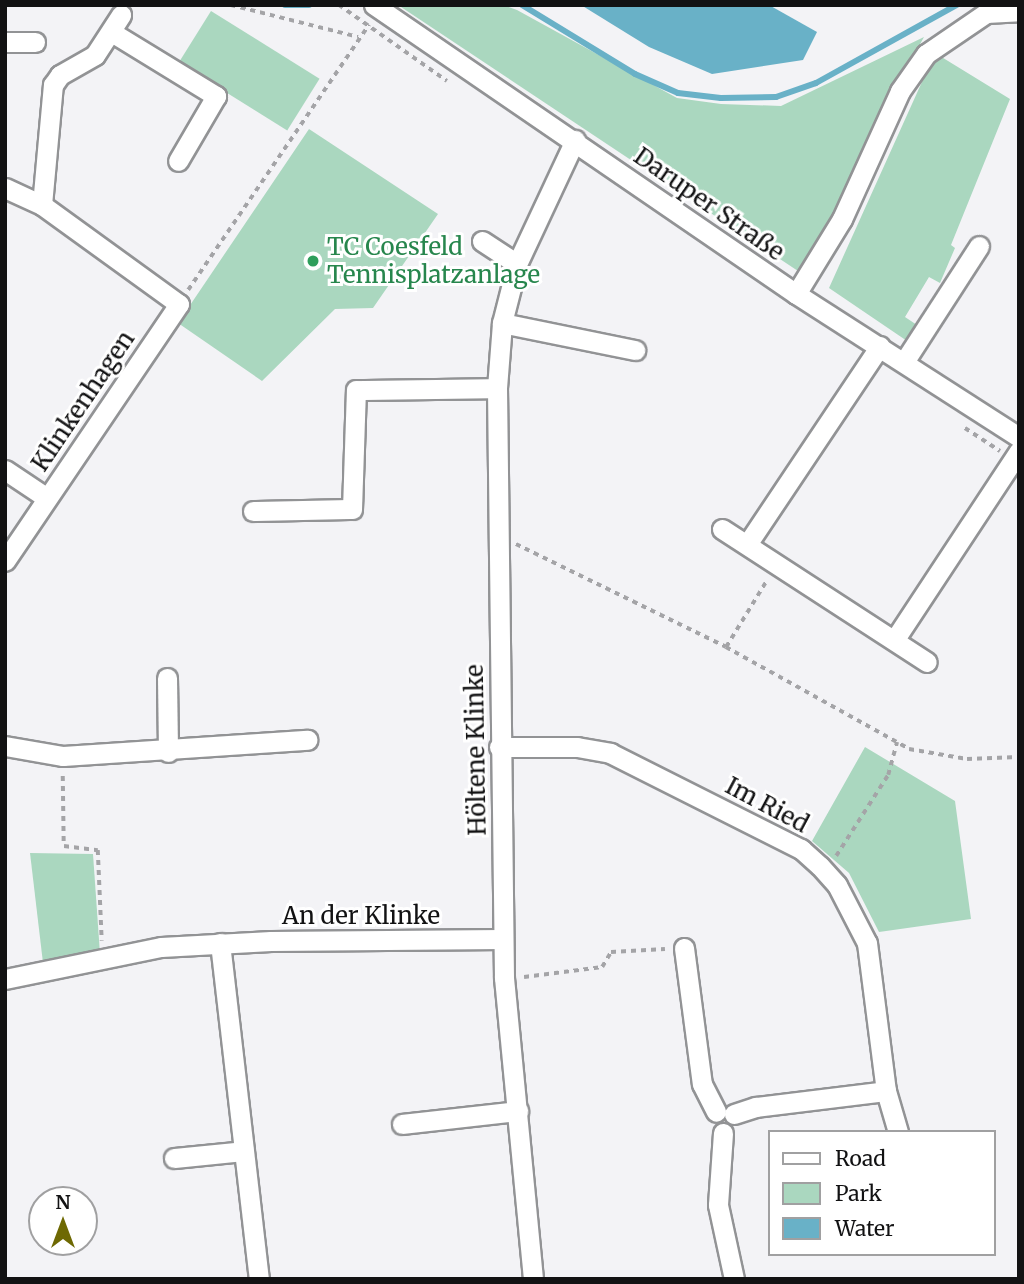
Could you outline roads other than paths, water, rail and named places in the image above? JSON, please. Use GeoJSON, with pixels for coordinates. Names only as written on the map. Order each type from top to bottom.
{"type":"FeatureCollection","features":[{"type":"Feature","properties":{"kind":"street","name":"Daruper Straße"},"geometry":{"type":"LineString","coordinates":[[377,8],[575,140],[796,294],[1019,437]]}},
{"type":"Feature","properties":{"kind":"street"},"geometry":{"type":"LineString","coordinates":[[796,294],[842,219],[900,91],[926,54],[986,13],[1019,11]]}},
{"type":"Feature","properties":{"kind":"street"},"geometry":{"type":"LineString","coordinates":[[5,188],[43,205],[53,85],[60,75],[95,55],[117,24],[216,96],[177,161]]}},
{"type":"Feature","properties":{"kind":"street"},"geometry":{"type":"LineString","coordinates":[[5,41],[35,42]]}},
{"type":"Feature","properties":{"kind":"street","name":"Höltene Klinke"},"geometry":{"type":"LineString","coordinates":[[533,1279],[504,978],[499,747],[497,388],[502,324],[517,264],[575,140]]}},
{"type":"Feature","properties":{"kind":"street","name":"Klinkenhagen"},"geometry":{"type":"LineString","coordinates":[[5,561],[179,304],[43,205]]}},
{"type":"Feature","properties":{"kind":"street"},"geometry":{"type":"LineString","coordinates":[[482,241],[517,264]]}},
{"type":"Feature","properties":{"kind":"street"},"geometry":{"type":"LineString","coordinates":[[904,362],[979,246]]}},
{"type":"Feature","properties":{"kind":"street"},"geometry":{"type":"LineString","coordinates":[[502,324],[635,350]]}},
{"type":"Feature","properties":{"kind":"street"},"geometry":{"type":"LineString","coordinates":[[748,543],[880,346]]}},
{"type":"Feature","properties":{"kind":"street"},"geometry":{"type":"LineString","coordinates":[[253,511],[352,509],[356,390],[497,388]]}},
{"type":"Feature","properties":{"kind":"street"},"geometry":{"type":"LineString","coordinates":[[895,639],[1019,451]]}},
{"type":"Feature","properties":{"kind":"street"},"geometry":{"type":"LineString","coordinates":[[5,470],[47,498]]}},
{"type":"Feature","properties":{"kind":"street"},"geometry":{"type":"LineString","coordinates":[[722,529],[778,562],[928,662]]}},
{"type":"Feature","properties":{"kind":"street"},"geometry":{"type":"LineString","coordinates":[[167,678],[168,752]]}},
{"type":"Feature","properties":{"kind":"street"},"geometry":{"type":"LineString","coordinates":[[5,746],[62,756],[168,752],[193,745],[307,740]]}},
{"type":"Feature","properties":{"kind":"street","name":"Im Ried"},"geometry":{"type":"LineString","coordinates":[[499,747],[578,747],[610,753],[801,849],[826,872],[854,913],[867,943],[886,1091],[897,1130]]}},
{"type":"Feature","properties":{"kind":"street","name":"An der Klinke"},"geometry":{"type":"LineString","coordinates":[[5,979],[103,958],[220,943],[503,939]]}},
{"type":"Feature","properties":{"kind":"street"},"geometry":{"type":"LineString","coordinates":[[220,943],[259,1279]]}},
{"type":"Feature","properties":{"kind":"street"},"geometry":{"type":"LineString","coordinates":[[684,948],[702,1084],[735,1124],[723,1133],[718,1205],[734,1279]]}},
{"type":"Feature","properties":{"kind":"street"},"geometry":{"type":"LineString","coordinates":[[725,1113],[886,1091]]}},
{"type":"Feature","properties":{"kind":"street"},"geometry":{"type":"LineString","coordinates":[[402,1124],[518,1111]]}},
{"type":"Feature","properties":{"kind":"street"},"geometry":{"type":"LineString","coordinates":[[174,1158],[244,1151]]}},
{"type":"Feature","properties":{"kind":"water"},"geometry":{"type":"Polygon","coordinates":[[[581,5],[769,5],[817,32],[803,60],[712,74],[649,47],[581,5]]]}},
{"type":"Feature","properties":{"kind":"waterway"},"geometry":{"type":"LineString","coordinates":[[285,5],[309,5]]}},
{"type":"Feature","properties":{"kind":"waterway"},"geometry":{"type":"LineString","coordinates":[[522,5],[635,74],[678,93],[721,98],[776,97],[816,83],[957,5]]}},
{"type":"Feature","properties":{"kind":"place","name":"TC Coesfeld Tennisplatzanlage"},"geometry":{"type":"Point","coordinates":[313,261]}}]}
